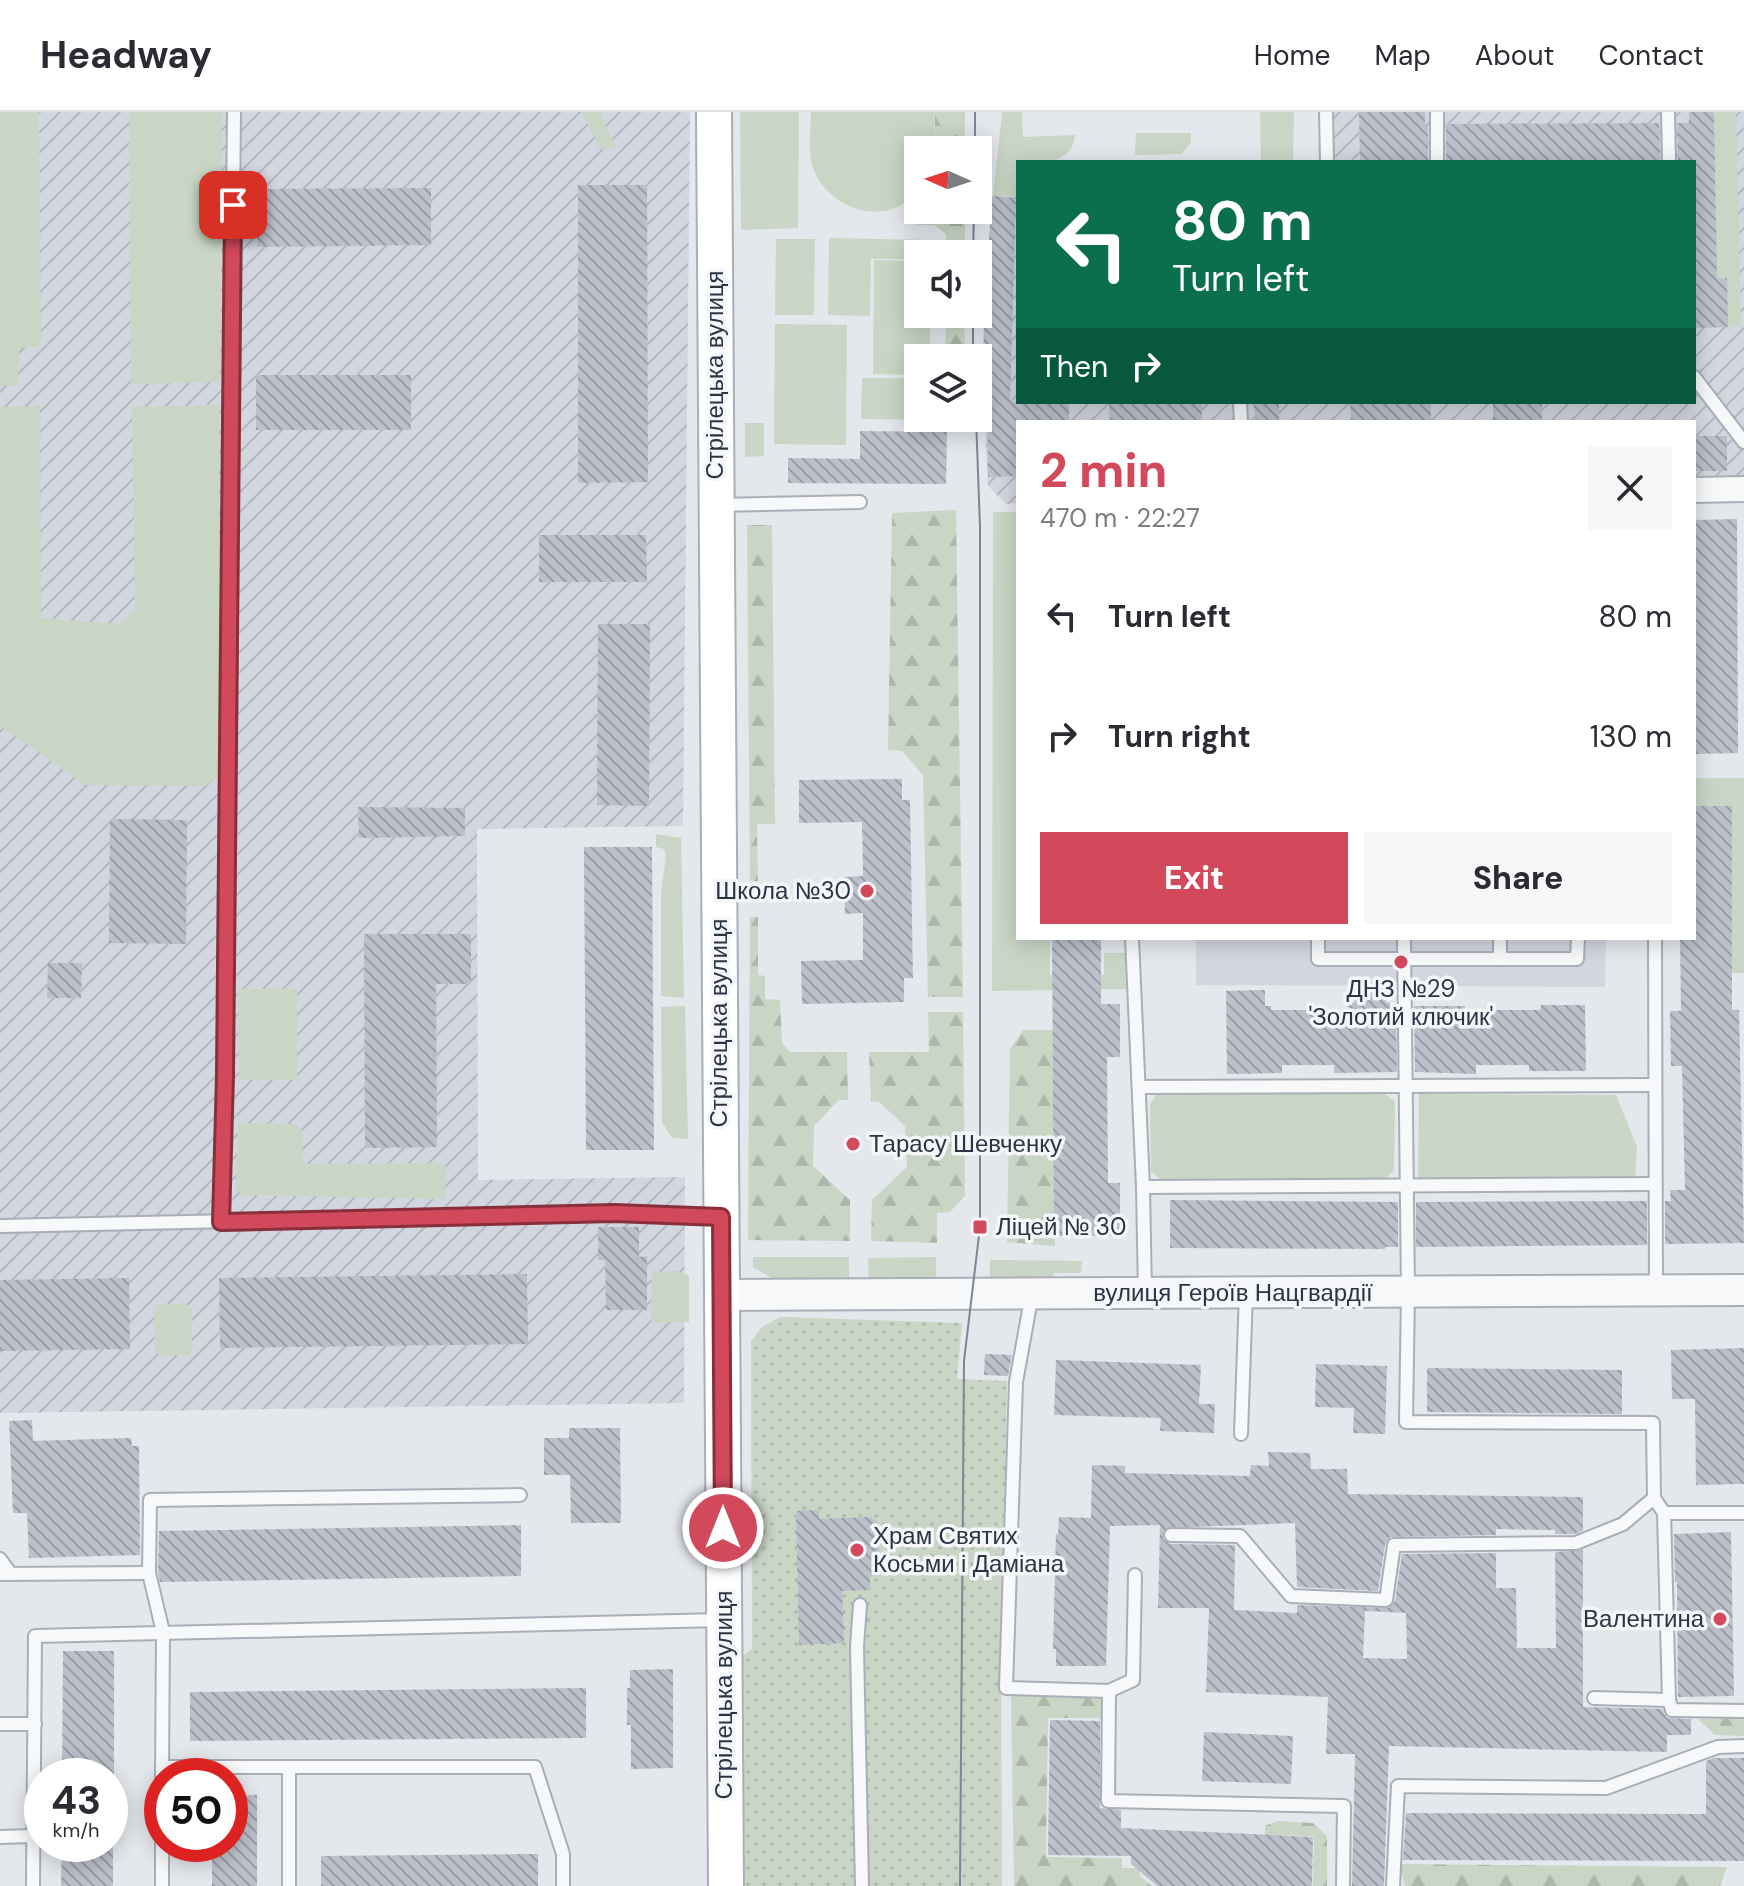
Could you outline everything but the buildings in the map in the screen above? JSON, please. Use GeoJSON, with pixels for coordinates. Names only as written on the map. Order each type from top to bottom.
{"type":"FeatureCollection","features":[{"type":"Feature","properties":{"kind":"main road","name":"Стрілецька вулиця"},"geometry":{"type":"LineString","coordinates":[[714,112],[726,1886]]}},
{"type":"Feature","properties":{"kind":"street"},"geometry":{"type":"LineString","coordinates":[[1696,490],[1744,489]]}},
{"type":"Feature","properties":{"kind":"street","name":"вулиця Героїв Нацгвардії"},"geometry":{"type":"LineString","coordinates":[[721,1295],[1744,1290]]}},
{"type":"Feature","properties":{"kind":"lane"},"geometry":{"type":"LineString","coordinates":[[221,1222],[234,112]]}},
{"type":"Feature","properties":{"kind":"lane"},"geometry":{"type":"LineString","coordinates":[[1326,112],[1327,160]]}},
{"type":"Feature","properties":{"kind":"lane"},"geometry":{"type":"LineString","coordinates":[[1437,112],[1437,160]]}},
{"type":"Feature","properties":{"kind":"lane"},"geometry":{"type":"LineString","coordinates":[[1668,112],[1669,160]]}},
{"type":"Feature","properties":{"kind":"lane"},"geometry":{"type":"LineString","coordinates":[[1696,380],[1744,442]]}},
{"type":"Feature","properties":{"kind":"lane"},"geometry":{"type":"LineString","coordinates":[[716,505],[860,502]]}},
{"type":"Feature","properties":{"kind":"lane"},"geometry":{"type":"LineString","coordinates":[[1132,940],[1145,1293]]}},
{"type":"Feature","properties":{"kind":"lane"},"geometry":{"type":"LineString","coordinates":[[1318,940],[1318,959],[1404,960],[1577,959],[1578,940]]}},
{"type":"Feature","properties":{"kind":"lane"},"geometry":{"type":"LineString","coordinates":[[1404,940],[1408,1292],[1406,1422],[1653,1423],[1654,1498],[1664,1513],[1669,1700],[1672,1710],[1744,1711]]}},
{"type":"Feature","properties":{"kind":"lane"},"geometry":{"type":"LineString","coordinates":[[1500,940],[1500,959]]}},
{"type":"Feature","properties":{"kind":"lane"},"geometry":{"type":"LineString","coordinates":[[1655,940],[1656,1290]]}},
{"type":"Feature","properties":{"kind":"lane"},"geometry":{"type":"LineString","coordinates":[[1139,1087],[1655,1085]]}},
{"type":"Feature","properties":{"kind":"lane"},"geometry":{"type":"LineString","coordinates":[[1143,1187],[1655,1184]]}},
{"type":"Feature","properties":{"kind":"lane"},"geometry":{"type":"LineString","coordinates":[[0,1226],[614,1213],[721,1217]]}},
{"type":"Feature","properties":{"kind":"lane"},"geometry":{"type":"LineString","coordinates":[[1241,1434],[1246,1293]]}},
{"type":"Feature","properties":{"kind":"lane"},"geometry":{"type":"LineString","coordinates":[[1032,1294],[1016,1382],[1006,1688],[1109,1691],[1133,1680],[1135,1575]]}},
{"type":"Feature","properties":{"kind":"lane"},"geometry":{"type":"LineString","coordinates":[[162,1758],[163,1632],[149,1573],[150,1500],[520,1495]]}},
{"type":"Feature","properties":{"kind":"lane"},"geometry":{"type":"LineString","coordinates":[[1171,1535],[1240,1536],[1291,1596],[1386,1600],[1394,1545],[1576,1543],[1623,1524],[1654,1498]]}},
{"type":"Feature","properties":{"kind":"lane"},"geometry":{"type":"LineString","coordinates":[[1664,1513],[1744,1513]]}},
{"type":"Feature","properties":{"kind":"lane"},"geometry":{"type":"LineString","coordinates":[[0,1559],[5,1574],[149,1573]]}},
{"type":"Feature","properties":{"kind":"lane"},"geometry":{"type":"LineString","coordinates":[[860,1605],[857,1647],[862,1886]]}},
{"type":"Feature","properties":{"kind":"lane"},"geometry":{"type":"LineString","coordinates":[[34,1758],[35,1636],[724,1620]]}},
{"type":"Feature","properties":{"kind":"lane"},"geometry":{"type":"LineString","coordinates":[[1109,1691],[1108,1801],[1344,1806],[1343,1886]]}},
{"type":"Feature","properties":{"kind":"lane"},"geometry":{"type":"LineString","coordinates":[[1594,1698],[1669,1700]]}},
{"type":"Feature","properties":{"kind":"lane"},"geometry":{"type":"LineString","coordinates":[[0,1724],[35,1724]]}},
{"type":"Feature","properties":{"kind":"lane"},"geometry":{"type":"LineString","coordinates":[[1393,1886],[1398,1786],[1606,1788],[1718,1747],[1744,1746]]}},
{"type":"Feature","properties":{"kind":"lane"},"geometry":{"type":"LineString","coordinates":[[289,1767],[289,1886]]}},
{"type":"Feature","properties":{"kind":"lane"},"geometry":{"type":"LineString","coordinates":[[248,1769],[535,1767],[563,1854],[563,1886]]}},
{"type":"Feature","properties":{"kind":"lane"},"geometry":{"type":"LineString","coordinates":[[0,1837],[24,1836]]}},
{"type":"Feature","properties":{"kind":"lane"},"geometry":{"type":"LineString","coordinates":[[33,1862],[33,1886]]}},
{"type":"Feature","properties":{"kind":"lane"},"geometry":{"type":"LineString","coordinates":[[162,1862],[162,1886]]}},
{"type":"Feature","properties":{"kind":"shaded area"},"geometry":{"type":"Polygon","coordinates":[[[0,112],[690,112],[683,826],[477,829],[478,1180],[685,1177],[684,1403],[0,1413],[0,112]]]}},
{"type":"Feature","properties":{"kind":"shaded area"},"geometry":{"type":"Polygon","coordinates":[[[1326,112],[1744,112],[1744,489],[1696,490],[1696,420],[1016,420],[1016,503],[1006,504],[988,486],[985,432],[992,432],[992,344],[984,344],[984,328],[992,328],[992,240],[989,240],[993,195],[1016,197],[1016,404],[1696,404],[1696,160],[1327,160],[1326,112]]]}},
{"type":"Feature","properties":{"kind":"shaded area","name":"ДНЗ №29 'Золотий ключик'"},"geometry":{"type":"Polygon","coordinates":[[[1196,940],[1606,940],[1605,987],[1196,985],[1196,940]]]}},
{"type":"Feature","properties":{"kind":"green space"},"geometry":{"type":"Polygon","coordinates":[[[0,112],[39,112],[41,347],[19,348],[18,386],[0,386],[0,112]]]}},
{"type":"Feature","properties":{"kind":"green space"},"geometry":{"type":"Polygon","coordinates":[[[129,112],[222,112],[220,382],[131,384],[129,112]]]}},
{"type":"Feature","properties":{"kind":"green space"},"geometry":{"type":"Polygon","coordinates":[[[581,112],[599,112],[616,146],[603,151],[581,112]]]}},
{"type":"Feature","properties":{"kind":"green space"},"geometry":{"type":"Polygon","coordinates":[[[740,112],[799,112],[798,228],[741,230],[740,112]]]}},
{"type":"Feature","properties":{"kind":"green space"},"geometry":{"type":"Polygon","coordinates":[[[811,112],[935,112],[934,136],[904,136],[904,203],[891,210],[862,210],[835,198],[816,175],[810,152],[811,112]]]}},
{"type":"Feature","properties":{"kind":"green space"},"geometry":{"type":"Polygon","coordinates":[[[935,112],[965,112],[965,136],[935,136],[935,112]]]}},
{"type":"Feature","properties":{"kind":"green space"},"geometry":{"type":"Polygon","coordinates":[[[1002,112],[1022,112],[1023,137],[1075,135],[1073,145],[1062,157],[1054,160],[1016,160],[1016,197],[993,195],[1002,112]]]}},
{"type":"Feature","properties":{"kind":"green space"},"geometry":{"type":"Polygon","coordinates":[[[1260,112],[1294,112],[1293,160],[1261,160],[1260,112]]]}},
{"type":"Feature","properties":{"kind":"green space"},"geometry":{"type":"Polygon","coordinates":[[[1714,112],[1736,112],[1741,327],[1728,327],[1727,279],[1717,279],[1714,112]]]}},
{"type":"Feature","properties":{"kind":"green space"},"geometry":{"type":"Polygon","coordinates":[[[1136,133],[1191,133],[1191,143],[1181,154],[1135,155],[1136,133]]]}},
{"type":"Feature","properties":{"kind":"green space"},"geometry":{"type":"Polygon","coordinates":[[[965,224],[965,240],[946,240],[946,234],[934,225],[965,224]]]}},
{"type":"Feature","properties":{"kind":"green space"},"geometry":{"type":"Polygon","coordinates":[[[829,238],[932,240],[904,240],[904,259],[871,259],[870,316],[828,315],[829,238]]]}},
{"type":"Feature","properties":{"kind":"green space"},"geometry":{"type":"Polygon","coordinates":[[[776,239],[815,239],[814,315],[775,315],[776,239]]]}},
{"type":"Feature","properties":{"kind":"green space"},"geometry":{"type":"Polygon","coordinates":[[[874,260],[904,261],[904,328],[930,328],[930,344],[904,344],[904,375],[873,374],[874,260]]]}},
{"type":"Feature","properties":{"kind":"green space"},"geometry":{"type":"Polygon","coordinates":[[[775,324],[847,325],[846,445],[774,444],[775,324]]]}},
{"type":"Feature","properties":{"kind":"green space"},"geometry":{"type":"Polygon","coordinates":[[[946,328],[964,328],[965,344],[945,344],[946,328]]]}},
{"type":"Feature","properties":{"kind":"green space"},"geometry":{"type":"Polygon","coordinates":[[[862,378],[904,378],[904,420],[861,419],[862,378]]]}},
{"type":"Feature","properties":{"kind":"green space"},"geometry":{"type":"Polygon","coordinates":[[[219,405],[219,775],[206,786],[86,785],[0,726],[0,407],[40,406],[41,618],[121,624],[135,610],[132,407],[219,405]]]}},
{"type":"Feature","properties":{"kind":"green space"},"geometry":{"type":"Polygon","coordinates":[[[745,423],[764,423],[764,456],[745,457],[745,423]]]}},
{"type":"Feature","properties":{"kind":"green space"},"geometry":{"type":"Polygon","coordinates":[[[956,510],[963,997],[928,997],[923,775],[902,751],[888,750],[892,513],[956,510]]]}},
{"type":"Feature","properties":{"kind":"green space"},"geometry":{"type":"Polygon","coordinates":[[[993,512],[1016,512],[1016,940],[1050,940],[1050,975],[1104,975],[1104,953],[1125,953],[1126,989],[992,991],[993,512]]]}},
{"type":"Feature","properties":{"kind":"green space"},"geometry":{"type":"Polygon","coordinates":[[[747,525],[772,525],[775,824],[757,824],[758,881],[750,881],[747,525]]]}},
{"type":"Feature","properties":{"kind":"green space"},"geometry":{"type":"Polygon","coordinates":[[[1696,778],[1744,778],[1744,973],[1732,973],[1732,806],[1696,806],[1696,778]]]}},
{"type":"Feature","properties":{"kind":"green space"},"geometry":{"type":"Polygon","coordinates":[[[656,834],[681,838],[684,998],[661,996],[661,895],[666,855],[664,849],[656,847],[656,834]]]}},
{"type":"Feature","properties":{"kind":"green space"},"geometry":{"type":"Polygon","coordinates":[[[750,917],[758,917],[758,975],[765,976],[765,999],[780,1000],[782,1043],[790,1052],[847,1052],[848,1100],[839,1100],[814,1126],[813,1166],[850,1200],[850,1241],[748,1240],[750,917]]]}},
{"type":"Feature","properties":{"kind":"green space"},"geometry":{"type":"Polygon","coordinates":[[[238,989],[297,989],[297,1080],[239,1080],[238,989]]]}},
{"type":"Feature","properties":{"kind":"green space"},"geometry":{"type":"Polygon","coordinates":[[[685,1006],[688,1139],[672,1138],[662,1122],[661,1007],[685,1006]]]}},
{"type":"Feature","properties":{"kind":"green space"},"geometry":{"type":"Polygon","coordinates":[[[928,1012],[963,1012],[965,1196],[950,1212],[937,1213],[937,1243],[871,1241],[872,1200],[907,1167],[905,1126],[879,1102],[871,1101],[869,1052],[929,1052],[928,1012]]]}},
{"type":"Feature","properties":{"kind":"green space"},"geometry":{"type":"Polygon","coordinates":[[[1023,1030],[1053,1030],[1055,1246],[1007,1242],[1010,1049],[1023,1030]]]}},
{"type":"Feature","properties":{"kind":"green space"},"geometry":{"type":"Polygon","coordinates":[[[1383,1093],[1395,1101],[1394,1170],[1386,1178],[1160,1179],[1151,1171],[1150,1104],[1156,1095],[1383,1093]]]}},
{"type":"Feature","properties":{"kind":"green space"},"geometry":{"type":"Polygon","coordinates":[[[1419,1094],[1616,1095],[1637,1147],[1635,1180],[1418,1179],[1419,1094]]]}},
{"type":"Feature","properties":{"kind":"green space"},"geometry":{"type":"Polygon","coordinates":[[[238,1123],[295,1124],[302,1129],[303,1164],[442,1163],[446,1166],[445,1199],[242,1195],[236,1190],[238,1123]]]}},
{"type":"Feature","properties":{"kind":"green space"},"geometry":{"type":"Polygon","coordinates":[[[753,1257],[849,1257],[849,1284],[784,1285],[753,1267],[753,1257]]]}},
{"type":"Feature","properties":{"kind":"green space"},"geometry":{"type":"Polygon","coordinates":[[[936,1257],[936,1282],[869,1283],[868,1258],[936,1257]]]}},
{"type":"Feature","properties":{"kind":"green space"},"geometry":{"type":"Polygon","coordinates":[[[990,1260],[1082,1261],[1081,1273],[1054,1273],[1054,1287],[990,1286],[990,1260]]]}},
{"type":"Feature","properties":{"kind":"green space"},"geometry":{"type":"Polygon","coordinates":[[[677,1271],[689,1276],[689,1322],[651,1323],[652,1272],[677,1271]]]}},
{"type":"Feature","properties":{"kind":"green space"},"geometry":{"type":"Polygon","coordinates":[[[157,1304],[185,1304],[192,1309],[192,1347],[189,1355],[161,1356],[155,1351],[154,1311],[157,1304]]]}},
{"type":"Feature","properties":{"kind":"green space"},"geometry":{"type":"Polygon","coordinates":[[[780,1317],[962,1323],[957,1379],[1007,1381],[1001,1687],[1002,1886],[745,1886],[742,1656],[752,1649],[751,1341],[762,1327],[780,1317]]]}},
{"type":"Feature","properties":{"kind":"green space"},"geometry":{"type":"Polygon","coordinates":[[[1011,1695],[1102,1697],[1101,1718],[1048,1718],[1046,1857],[1122,1858],[1122,1868],[1140,1868],[1140,1876],[1152,1886],[1014,1886],[1011,1695]]]}},
{"type":"Feature","properties":{"kind":"green space"},"geometry":{"type":"Polygon","coordinates":[[[1744,1718],[1744,1736],[1715,1735],[1698,1719],[1744,1718]]]}},
{"type":"Feature","properties":{"kind":"green space"},"geometry":{"type":"Polygon","coordinates":[[[1277,1821],[1313,1823],[1327,1836],[1327,1886],[1313,1886],[1314,1836],[1265,1835],[1265,1826],[1277,1821]]]}},
{"type":"Feature","properties":{"kind":"green space"},"geometry":{"type":"Polygon","coordinates":[[[1399,1864],[1727,1867],[1720,1886],[1405,1886],[1399,1864]]]}},
{"type":"Feature","properties":{"kind":"tram line"},"geometry":{"type":"LineString","coordinates":[[975,112],[975,136]]}},
{"type":"Feature","properties":{"kind":"tram line"},"geometry":{"type":"LineString","coordinates":[[973,240],[974,224]]}},
{"type":"Feature","properties":{"kind":"tram line"},"geometry":{"type":"LineString","coordinates":[[973,328],[973,344]]}},
{"type":"Feature","properties":{"kind":"tram line"},"geometry":{"type":"LineString","coordinates":[[960,1886],[964,1361],[980,1227],[980,527],[977,432]]}},
{"type":"Feature","properties":{"kind":"place","name":"Школа №30"},"geometry":{"type":"Point","coordinates":[867,891]}},
{"type":"Feature","properties":{"kind":"place","name":"ДНЗ №29 'Золотий ключик'"},"geometry":{"type":"Point","coordinates":[1401,962]}},
{"type":"Feature","properties":{"kind":"place","name":"Тарасу Шевченку"},"geometry":{"type":"Point","coordinates":[853,1144]}},
{"type":"Feature","properties":{"kind":"place","name":"Ліцей № 30"},"geometry":{"type":"Point","coordinates":[980,1227]}},
{"type":"Feature","properties":{"kind":"place","name":"Храм Святих Косьми і Даміана"},"geometry":{"type":"Point","coordinates":[857,1550]}},
{"type":"Feature","properties":{"kind":"place","name":"Валентина"},"geometry":{"type":"Point","coordinates":[1720,1619]}},
{"type":"Feature","properties":{"kind":"route"},"geometry":{"type":"LineString","coordinates":[[233,205],[221,1222],[614,1213],[721,1217],[723,1528]]}}]}
